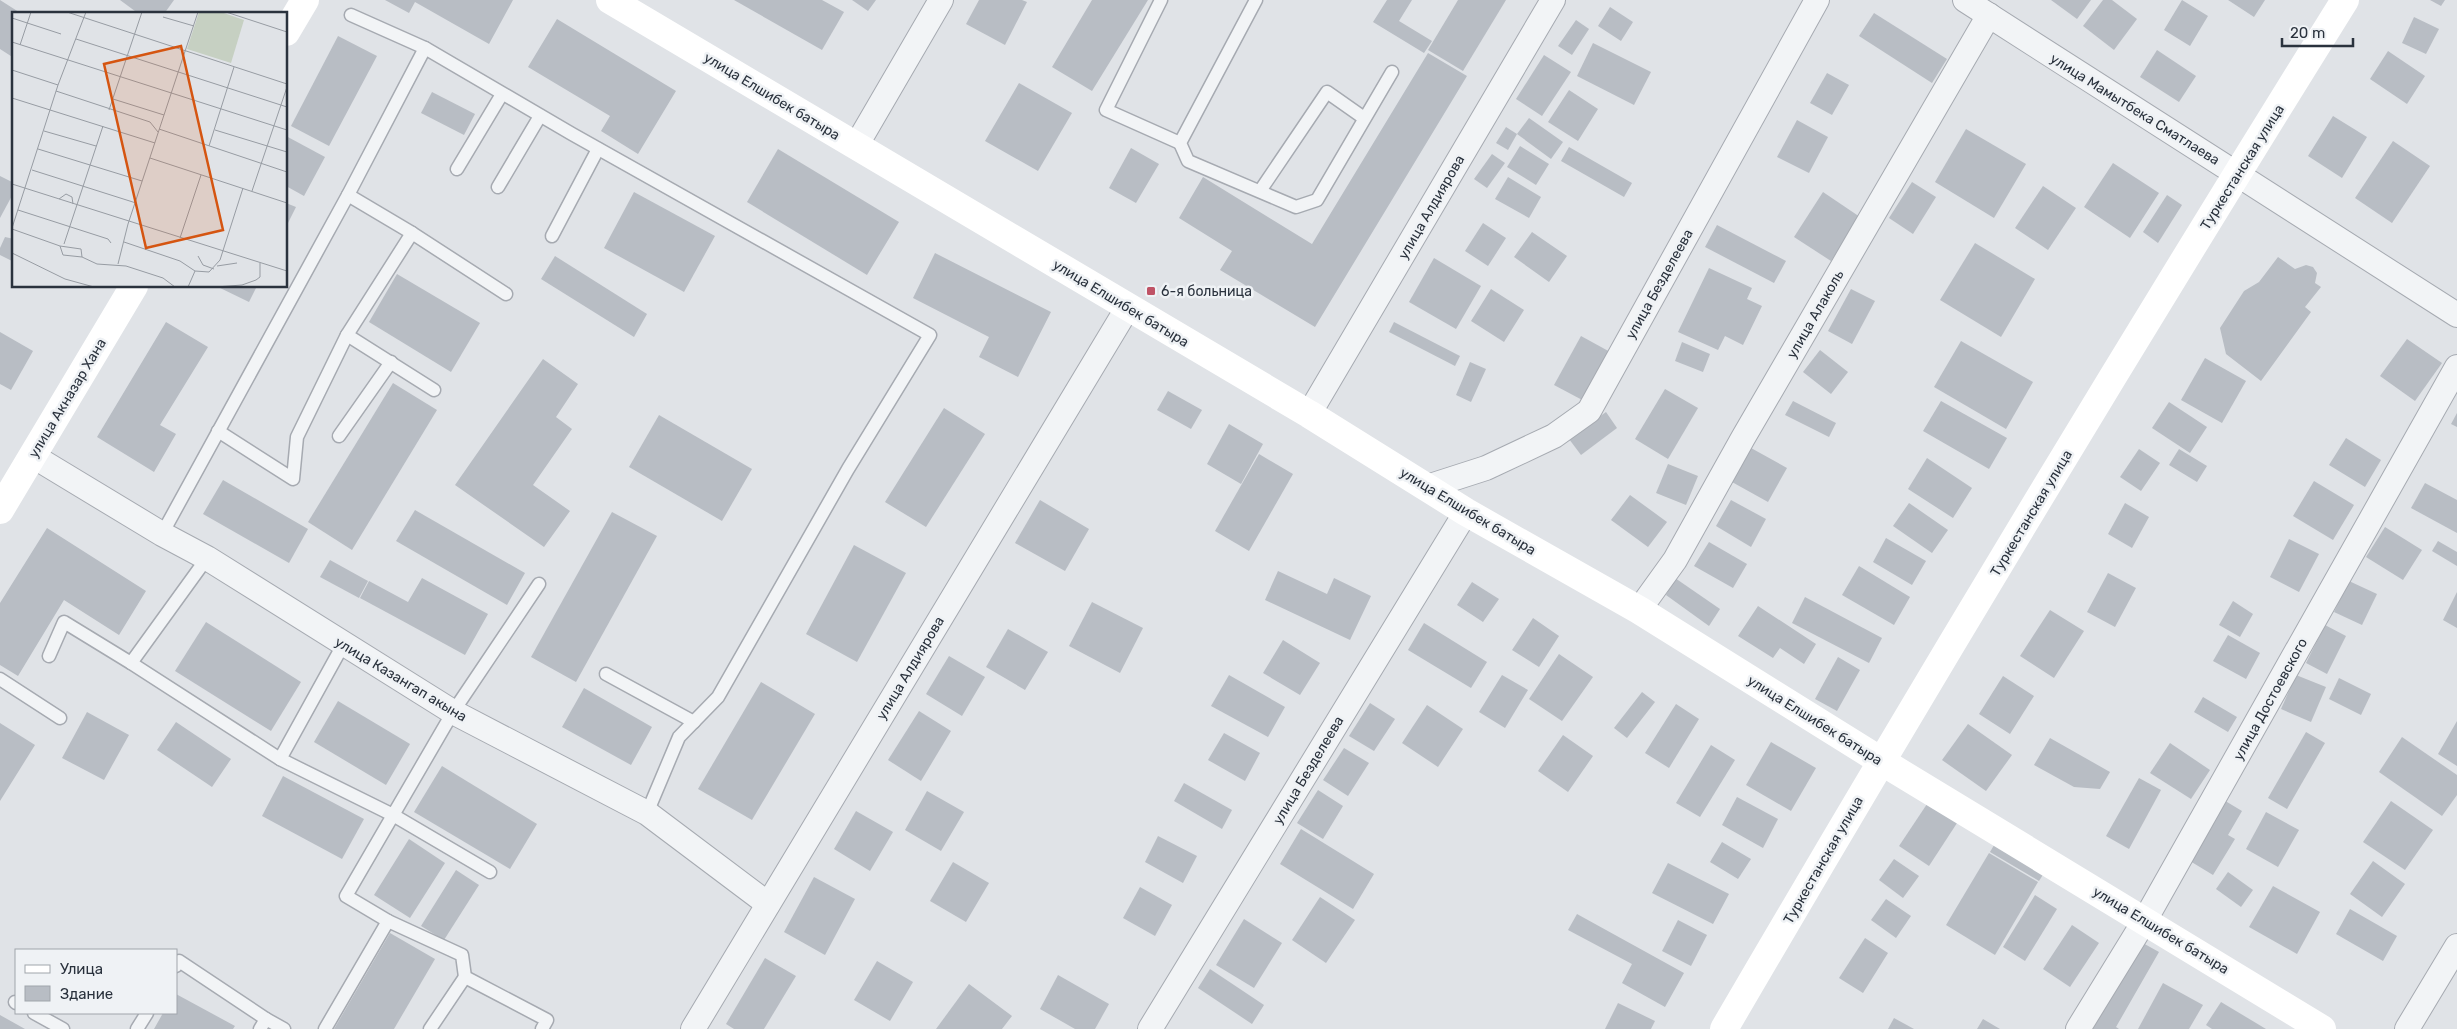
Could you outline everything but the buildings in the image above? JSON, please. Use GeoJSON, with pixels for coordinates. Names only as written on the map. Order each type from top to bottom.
{"type":"FeatureCollection","features":[{"type":"Feature","properties":{"kind":"street"},"geometry":{"type":"LineString","coordinates":[[288,29],[305,0]]}},
{"type":"Feature","properties":{"kind":"street","name":"улица Елшибек батыра"},"geometry":{"type":"LineString","coordinates":[[610,0],[1309,414],[1466,512],[1639,610],[1881,761],[2322,1029]]}},
{"type":"Feature","properties":{"kind":"street"},"geometry":{"type":"LineString","coordinates":[[856,146],[941,0]]}},
{"type":"Feature","properties":{"kind":"street","name":"улица Алдиярова"},"geometry":{"type":"LineString","coordinates":[[1309,414],[1553,0]]}},
{"type":"Feature","properties":{"kind":"street","name":"улица Безделеева"},"geometry":{"type":"LineString","coordinates":[[1427,488],[1486,468],[1554,436],[1590,412],[1817,0]]}},
{"type":"Feature","properties":{"kind":"street","name":"улица Мамытбека Сматлаева"},"geometry":{"type":"LineString","coordinates":[[1965,0],[2457,315]]}},
{"type":"Feature","properties":{"kind":"street","name":"Туркестанская улица"},"geometry":{"type":"LineString","coordinates":[[1724,1029],[1881,761],[2237,174],[2345,0]]}},
{"type":"Feature","properties":{"kind":"street","name":"улица Алаколь"},"geometry":{"type":"LineString","coordinates":[[1639,610],[1675,560],[1743,438],[1988,16]]}},
{"type":"Feature","properties":{"kind":"street","name":"улица Акназар Хана"},"geometry":{"type":"LineString","coordinates":[[0,510],[133,288]]}},
{"type":"Feature","properties":{"kind":"street","name":"улица Алдиярова"},"geometry":{"type":"LineString","coordinates":[[693,1029],[1128,307]]}},
{"type":"Feature","properties":{"kind":"street","name":"улица Достоевского"},"geometry":{"type":"LineString","coordinates":[[2078,1029],[2145,920],[2457,367]]}},
{"type":"Feature","properties":{"kind":"street","name":"улица Казангап акына"},"geometry":{"type":"LineString","coordinates":[[33,456],[162,534],[207,558],[343,645],[453,712],[647,813],[768,904]]}},
{"type":"Feature","properties":{"kind":"street","name":"улица Безделеева"},"geometry":{"type":"LineString","coordinates":[[1150,1029],[1466,512]]}},
{"type":"Feature","properties":{"kind":"street"},"geometry":{"type":"LineString","coordinates":[[2407,1029],[2457,946]]}},
{"type":"Feature","properties":{"kind":"lane"},"geometry":{"type":"LineString","coordinates":[[1161,0],[1106,110],[1180,143],[1188,161],[1296,207],[1317,200],[1392,72]]}},
{"type":"Feature","properties":{"kind":"lane"},"geometry":{"type":"LineString","coordinates":[[1180,143],[1256,0]]}},
{"type":"Feature","properties":{"kind":"lane"},"geometry":{"type":"LineString","coordinates":[[351,15],[425,48],[598,149],[930,335],[848,469],[718,697],[679,737],[647,813]]}},
{"type":"Feature","properties":{"kind":"lane"},"geometry":{"type":"LineString","coordinates":[[162,534],[348,195],[425,48]]}},
{"type":"Feature","properties":{"kind":"lane"},"geometry":{"type":"LineString","coordinates":[[1260,191],[1327,92],[1364,118]]}},
{"type":"Feature","properties":{"kind":"lane"},"geometry":{"type":"LineString","coordinates":[[457,169],[502,94]]}},
{"type":"Feature","properties":{"kind":"lane"},"geometry":{"type":"LineString","coordinates":[[498,187],[540,116]]}},
{"type":"Feature","properties":{"kind":"lane"},"geometry":{"type":"LineString","coordinates":[[552,236],[598,149]]}},
{"type":"Feature","properties":{"kind":"lane"},"geometry":{"type":"LineString","coordinates":[[348,195],[412,233],[506,294]]}},
{"type":"Feature","properties":{"kind":"lane"},"geometry":{"type":"LineString","coordinates":[[218,431],[293,479],[297,437],[347,335],[412,233]]}},
{"type":"Feature","properties":{"kind":"lane"},"geometry":{"type":"LineString","coordinates":[[347,335],[434,390]]}},
{"type":"Feature","properties":{"kind":"lane"},"geometry":{"type":"LineString","coordinates":[[339,436],[391,362]]}},
{"type":"Feature","properties":{"kind":"lane"},"geometry":{"type":"LineString","coordinates":[[131,663],[207,558]]}},
{"type":"Feature","properties":{"kind":"lane"},"geometry":{"type":"LineString","coordinates":[[430,1029],[465,977],[462,955],[388,921],[346,896],[453,712],[539,584]]}},
{"type":"Feature","properties":{"kind":"lane"},"geometry":{"type":"LineString","coordinates":[[49,656],[64,622],[280,759],[393,815],[490,872]]}},
{"type":"Feature","properties":{"kind":"lane"},"geometry":{"type":"LineString","coordinates":[[280,759],[343,645]]}},
{"type":"Feature","properties":{"kind":"lane"},"geometry":{"type":"LineString","coordinates":[[606,674],[694,722]]}},
{"type":"Feature","properties":{"kind":"lane"},"geometry":{"type":"LineString","coordinates":[[0,679],[60,718]]}},
{"type":"Feature","properties":{"kind":"lane"},"geometry":{"type":"LineString","coordinates":[[325,1029],[388,921]]}},
{"type":"Feature","properties":{"kind":"lane"},"geometry":{"type":"LineString","coordinates":[[178,963],[179,962],[263,1024],[284,1029]]}},
{"type":"Feature","properties":{"kind":"lane"},"geometry":{"type":"LineString","coordinates":[[465,977],[547,1020],[542,1029]]}},
{"type":"Feature","properties":{"kind":"lane"},"geometry":{"type":"LineString","coordinates":[[36,1014],[62,1029]]}},
{"type":"Feature","properties":{"kind":"lane"},"geometry":{"type":"LineString","coordinates":[[137,1029],[146,1014]]}},
{"type":"Feature","properties":{"kind":"place","name":"6-я больница"},"geometry":{"type":"Point","coordinates":[1151,291]}}]}
